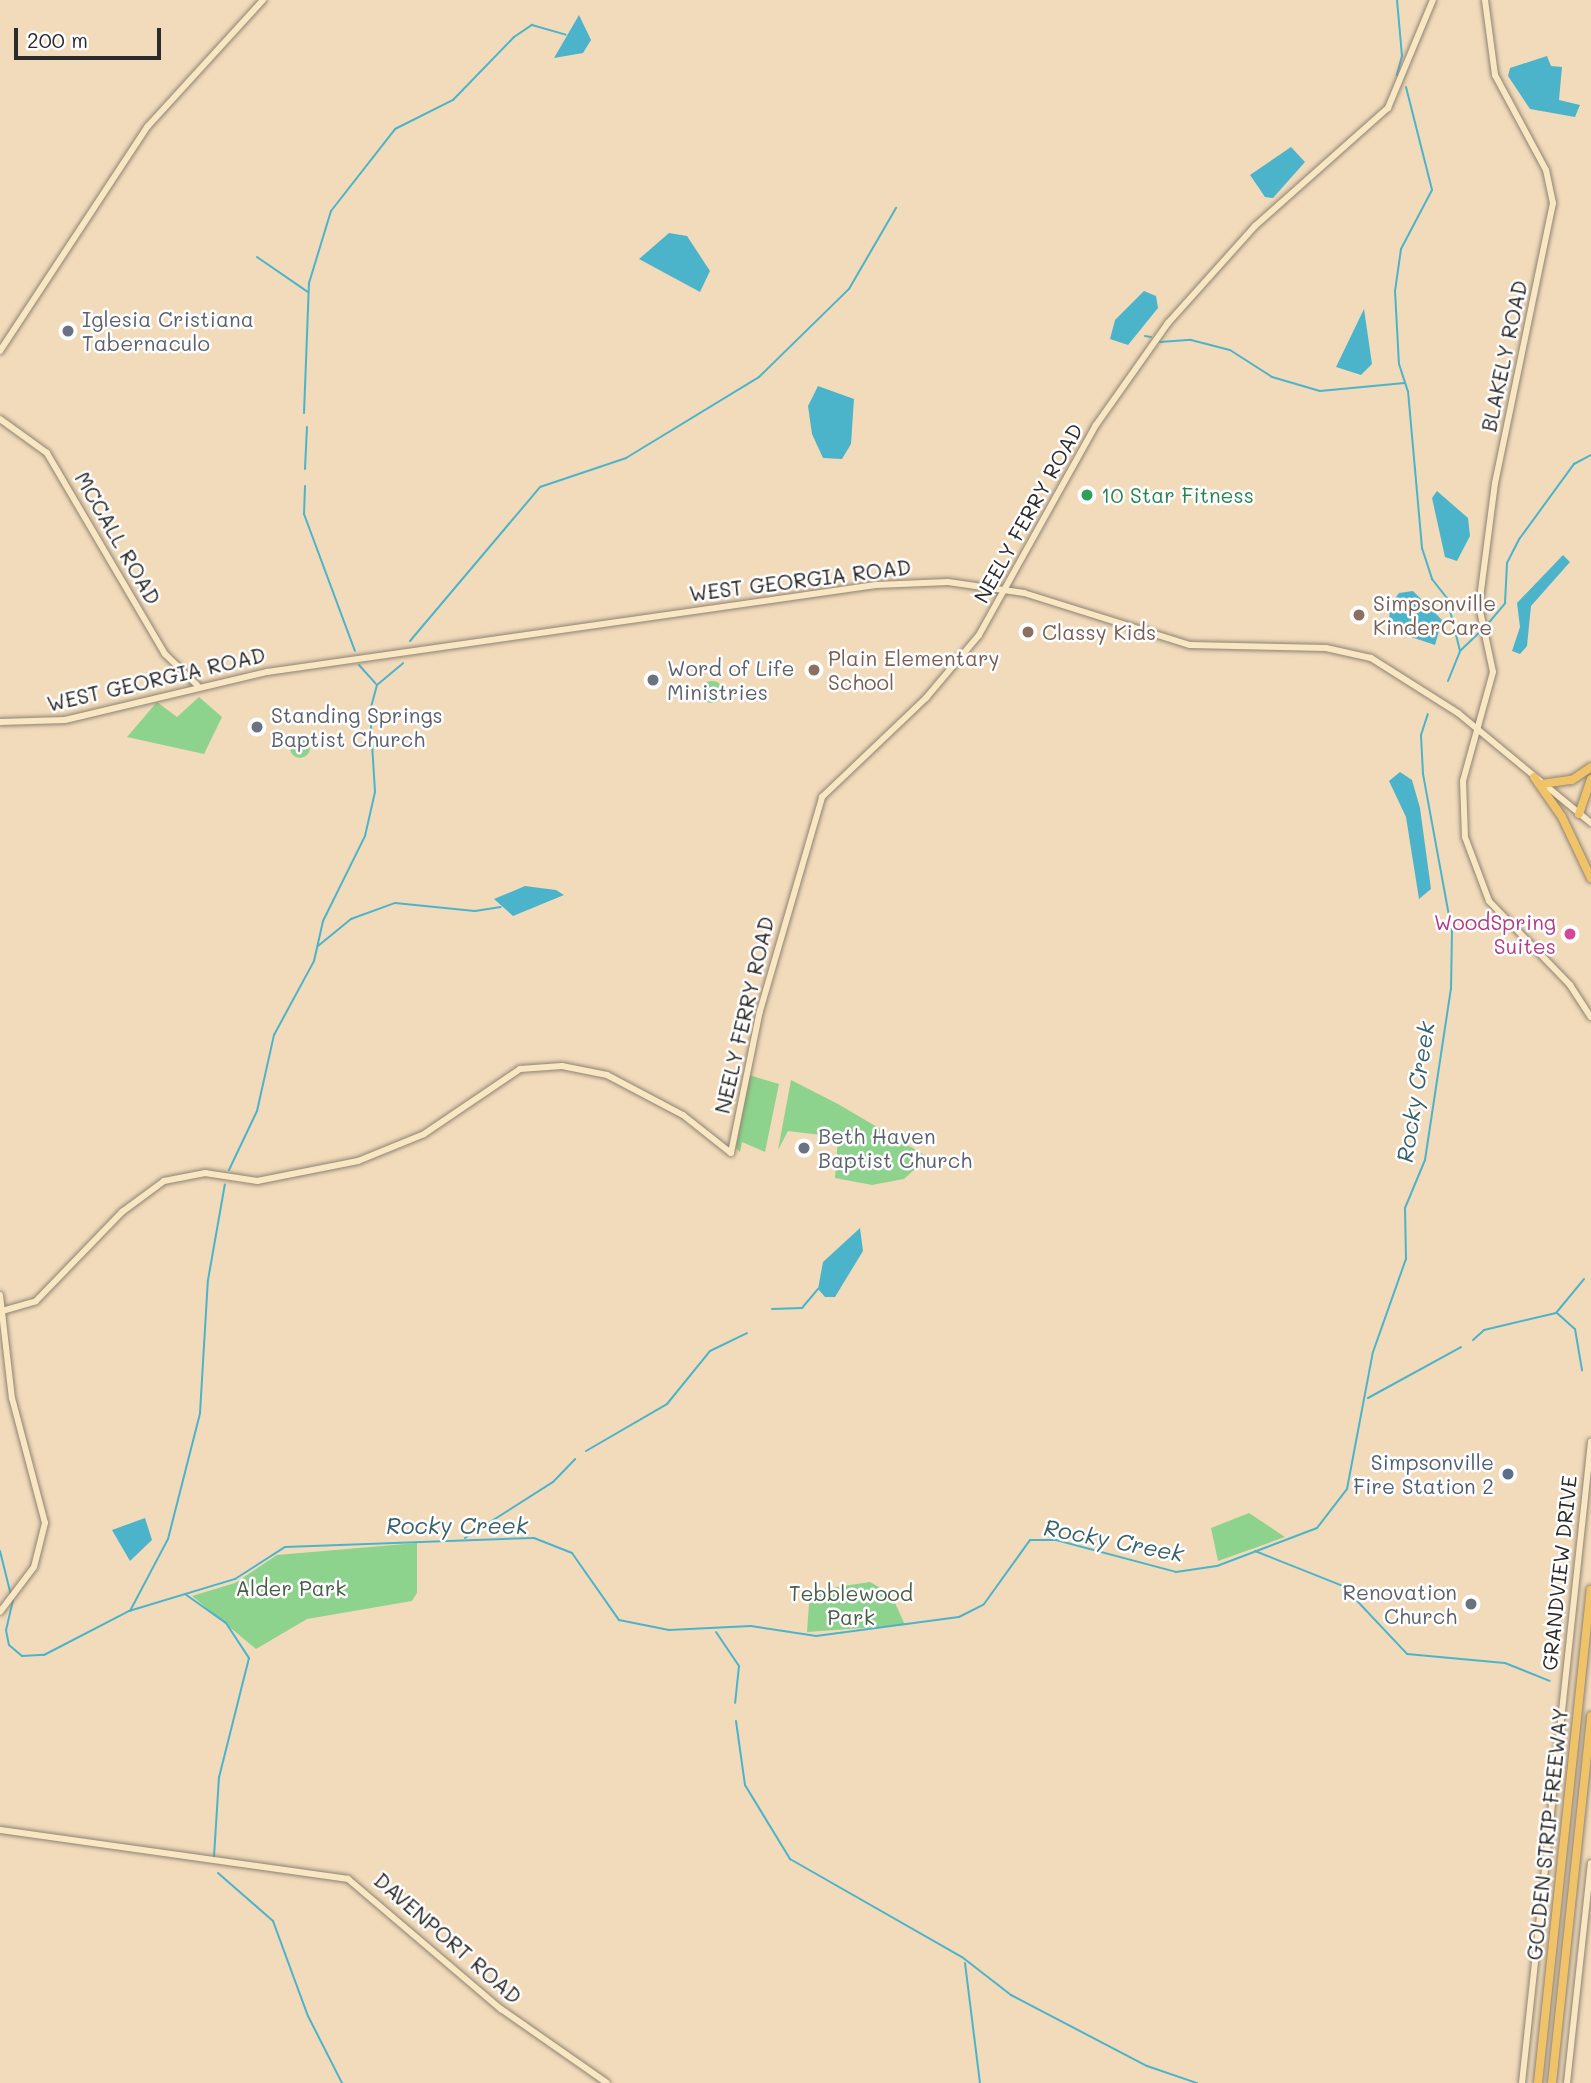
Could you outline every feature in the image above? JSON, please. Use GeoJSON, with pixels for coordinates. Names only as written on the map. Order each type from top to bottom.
{"type":"FeatureCollection","features":[{"type":"Feature","properties":{"kind":"highway"},"geometry":{"type":"LineString","coordinates":[[1542,784],[1572,780],[1591,767]]}},
{"type":"Feature","properties":{"kind":"highway"},"geometry":{"type":"LineString","coordinates":[[1534,777],[1562,817],[1591,878]]}},
{"type":"Feature","properties":{"kind":"highway"},"geometry":{"type":"LineString","coordinates":[[1579,814],[1591,779]]}},
{"type":"Feature","properties":{"kind":"highway","name":"GOLDEN STRIP FREEWAY"},"geometry":{"type":"LineString","coordinates":[[1538,2083],[1591,1590]]}},
{"type":"Feature","properties":{"kind":"highway","name":"GOLDEN STRIP FREEWAY"},"geometry":{"type":"LineString","coordinates":[[1552,2083],[1591,1716]]}},
{"type":"Feature","properties":{"kind":"street"},"geometry":{"type":"LineString","coordinates":[[0,351],[148,126],[263,0]]}},
{"type":"Feature","properties":{"kind":"street","name":"NEELY FERRY ROAD"},"geometry":{"type":"LineString","coordinates":[[2,1311],[36,1301],[122,1212],[164,1181],[197,1173],[264,1180],[358,1161],[424,1134],[520,1069],[562,1066],[607,1075],[682,1115],[731,1153],[752,1042],[816,807],[838,777],[926,698],[1007,590],[1096,425],[1137,364],[1255,226],[1388,108],[1433,0]]}},
{"type":"Feature","properties":{"kind":"street","name":"BLAKELY ROAD"},"geometry":{"type":"LineString","coordinates":[[1479,729],[1493,673],[1481,621],[1497,472],[1553,203],[1546,170],[1495,75],[1485,0]]}},
{"type":"Feature","properties":{"kind":"street","name":"MCCALL ROAD"},"geometry":{"type":"LineString","coordinates":[[0,419],[47,453],[166,654],[197,685]]}},
{"type":"Feature","properties":{"kind":"street","name":"WEST GEORGIA ROAD"},"geometry":{"type":"LineString","coordinates":[[0,722],[65,720],[197,685],[876,585],[948,582],[1007,590],[1190,645],[1288,645],[1360,655],[1406,675],[1479,729],[1591,823]]}},
{"type":"Feature","properties":{"kind":"street"},"geometry":{"type":"LineString","coordinates":[[1479,729],[1463,781],[1465,837],[1476,876],[1489,901],[1570,985],[1591,1017]]}},
{"type":"Feature","properties":{"kind":"street"},"geometry":{"type":"LineString","coordinates":[[0,1295],[19,1437],[45,1523],[38,1558],[0,1612]]}},
{"type":"Feature","properties":{"kind":"street","name":"GRANDVIEW DRIVE"},"geometry":{"type":"LineString","coordinates":[[1522,2083],[1591,1442]]}},
{"type":"Feature","properties":{"kind":"street","name":"DAVENPORT ROAD"},"geometry":{"type":"LineString","coordinates":[[0,1830],[217,1865],[317,1869],[348,1879],[502,2009],[607,2083]]}},
{"type":"Feature","properties":{"kind":"street"},"geometry":{"type":"LineString","coordinates":[[1567,2083],[1591,1863]]}},
{"type":"Feature","properties":{"kind":"green space"},"geometry":{"type":"Polygon","coordinates":[[[712,681],[720,684],[723,692],[720,700],[712,703],[704,700],[701,692],[704,684],[712,681]]]}},
{"type":"Feature","properties":{"kind":"green space"},"geometry":{"type":"Polygon","coordinates":[[[199,697],[222,717],[204,754],[127,737],[157,702],[177,717],[199,697]]]}},
{"type":"Feature","properties":{"kind":"green space"},"geometry":{"type":"Polygon","coordinates":[[[296,738],[304,738],[310,748],[304,758],[296,758],[290,752],[290,744],[296,738]]]}},
{"type":"Feature","properties":{"kind":"green space"},"geometry":{"type":"Polygon","coordinates":[[[749,1075],[779,1084],[765,1152],[742,1142],[740,1152],[736,1148],[749,1075]]]}},
{"type":"Feature","properties":{"kind":"green space"},"geometry":{"type":"Polygon","coordinates":[[[791,1080],[838,1104],[928,1157],[904,1179],[872,1185],[835,1178],[838,1137],[788,1131],[778,1150],[791,1080]]]}},
{"type":"Feature","properties":{"kind":"green space"},"geometry":{"type":"Polygon","coordinates":[[[1249,1513],[1285,1537],[1218,1561],[1211,1528],[1249,1513]]]}},
{"type":"Feature","properties":{"kind":"green space","name":"Alder Park"},"geometry":{"type":"Polygon","coordinates":[[[417,1543],[417,1593],[412,1601],[307,1619],[256,1649],[192,1596],[235,1583],[277,1555],[417,1543]]]}},
{"type":"Feature","properties":{"kind":"green space","name":"Tebblewood Park"},"geometry":{"type":"Polygon","coordinates":[[[870,1582],[891,1594],[905,1625],[807,1632],[810,1591],[870,1582]]]}},
{"type":"Feature","properties":{"kind":"water"},"geometry":{"type":"Polygon","coordinates":[[[579,15],[591,40],[583,53],[554,58],[579,15]]]}},
{"type":"Feature","properties":{"kind":"water"},"geometry":{"type":"Polygon","coordinates":[[[1547,56],[1551,66],[1562,67],[1559,100],[1580,105],[1575,117],[1530,109],[1508,76],[1510,68],[1547,56]]]}},
{"type":"Feature","properties":{"kind":"water"},"geometry":{"type":"Polygon","coordinates":[[[1291,147],[1305,162],[1273,198],[1265,197],[1250,175],[1291,147]]]}},
{"type":"Feature","properties":{"kind":"water"},"geometry":{"type":"Polygon","coordinates":[[[669,233],[687,236],[710,271],[700,292],[639,259],[669,233]]]}},
{"type":"Feature","properties":{"kind":"water"},"geometry":{"type":"Polygon","coordinates":[[[1144,291],[1156,296],[1158,308],[1128,345],[1110,339],[1115,320],[1144,291]]]}},
{"type":"Feature","properties":{"kind":"water"},"geometry":{"type":"Polygon","coordinates":[[[1364,309],[1372,364],[1361,375],[1336,367],[1364,309]]]}},
{"type":"Feature","properties":{"kind":"water"},"geometry":{"type":"Polygon","coordinates":[[[818,386],[854,399],[851,444],[842,459],[823,458],[812,434],[808,406],[818,386]]]}},
{"type":"Feature","properties":{"kind":"water"},"geometry":{"type":"Polygon","coordinates":[[[1437,491],[1468,518],[1470,536],[1457,561],[1445,557],[1432,498],[1437,491]]]}},
{"type":"Feature","properties":{"kind":"water"},"geometry":{"type":"Polygon","coordinates":[[[1563,555],[1570,562],[1531,606],[1527,646],[1520,654],[1512,651],[1520,627],[1517,603],[1563,555]]]}},
{"type":"Feature","properties":{"kind":"water"},"geometry":{"type":"Polygon","coordinates":[[[1413,591],[1442,620],[1435,645],[1390,630],[1389,607],[1399,593],[1413,591]]]}},
{"type":"Feature","properties":{"kind":"water"},"geometry":{"type":"Polygon","coordinates":[[[1400,772],[1412,780],[1420,808],[1431,889],[1419,899],[1406,817],[1389,781],[1400,772]]]}},
{"type":"Feature","properties":{"kind":"water"},"geometry":{"type":"Polygon","coordinates":[[[525,886],[556,890],[564,895],[513,916],[494,899],[525,886]]]}},
{"type":"Feature","properties":{"kind":"water"},"geometry":{"type":"Polygon","coordinates":[[[860,1228],[863,1251],[835,1297],[825,1297],[818,1289],[823,1262],[860,1228]]]}},
{"type":"Feature","properties":{"kind":"water"},"geometry":{"type":"Polygon","coordinates":[[[145,1518],[152,1540],[130,1561],[112,1530],[145,1518]]]}},
{"type":"Feature","properties":{"kind":"waterway"},"geometry":{"type":"LineString","coordinates":[[1397,0],[1402,56],[1397,75]]}},
{"type":"Feature","properties":{"kind":"waterway"},"geometry":{"type":"LineString","coordinates":[[304,413],[309,283],[331,211],[395,129],[453,100],[514,37],[532,25],[566,35]]}},
{"type":"Feature","properties":{"kind":"waterway"},"geometry":{"type":"LineString","coordinates":[[1406,87],[1432,190],[1401,249],[1395,291],[1399,364],[1408,391],[1422,548],[1432,579],[1447,598],[1460,651]]}},
{"type":"Feature","properties":{"kind":"waterway"},"geometry":{"type":"LineString","coordinates":[[410,641],[540,487],[626,458],[759,377],[849,289],[896,208]]}},
{"type":"Feature","properties":{"kind":"waterway"},"geometry":{"type":"LineString","coordinates":[[257,257],[308,292]]}},
{"type":"Feature","properties":{"kind":"waterway"},"geometry":{"type":"LineString","coordinates":[[1145,336],[1151,337]]}},
{"type":"Feature","properties":{"kind":"waterway"},"geometry":{"type":"LineString","coordinates":[[1160,342],[1191,340],[1230,350],[1272,377],[1320,391],[1405,383]]}},
{"type":"Feature","properties":{"kind":"waterway"},"geometry":{"type":"LineString","coordinates":[[305,469],[307,427]]}},
{"type":"Feature","properties":{"kind":"waterway","name":"Rocky Creek"},"geometry":{"type":"LineString","coordinates":[[1486,626],[1505,603],[1507,563],[1520,538],[1574,464],[1591,455]]}},
{"type":"Feature","properties":{"kind":"waterway"},"geometry":{"type":"LineString","coordinates":[[305,486],[304,514],[355,651]]}},
{"type":"Feature","properties":{"kind":"waterway","name":"Rocky Creek"},"geometry":{"type":"LineString","coordinates":[[1448,681],[1460,651],[1482,630]]}},
{"type":"Feature","properties":{"kind":"waterway"},"geometry":{"type":"LineString","coordinates":[[229,1170],[257,1111],[274,1035],[314,961],[323,921],[365,836],[375,792],[370,711],[377,685],[403,663]]}},
{"type":"Feature","properties":{"kind":"waterway"},"geometry":{"type":"LineString","coordinates":[[359,665],[376,684]]}},
{"type":"Feature","properties":{"kind":"waterway"},"geometry":{"type":"LineString","coordinates":[[13,1600],[6,1630],[9,1645],[22,1656],[44,1655],[129,1611],[235,1579],[285,1547],[534,1538],[572,1553],[619,1620],[669,1630],[751,1626],[816,1636],[959,1617],[984,1604],[1030,1540],[1056,1540],[1176,1572],[1217,1566],[1317,1528],[1347,1489],[1373,1352],[1406,1259],[1405,1208],[1425,1160],[1451,989],[1452,932],[1423,774],[1421,735],[1428,714]]}},
{"type":"Feature","properties":{"kind":"waterway"},"geometry":{"type":"LineString","coordinates":[[318,946],[351,919],[395,903],[475,911],[501,907]]}},
{"type":"Feature","properties":{"kind":"waterway"},"geometry":{"type":"LineString","coordinates":[[130,1611],[168,1539],[200,1413],[208,1280],[225,1184]]}},
{"type":"Feature","properties":{"kind":"waterway"},"geometry":{"type":"LineString","coordinates":[[1473,1340],[1484,1330],[1556,1313],[1584,1279]]}},
{"type":"Feature","properties":{"kind":"waterway"},"geometry":{"type":"LineString","coordinates":[[772,1309],[802,1308],[818,1289]]}},
{"type":"Feature","properties":{"kind":"waterway"},"geometry":{"type":"LineString","coordinates":[[1557,1313],[1575,1329],[1582,1370]]}},
{"type":"Feature","properties":{"kind":"waterway"},"geometry":{"type":"LineString","coordinates":[[586,1451],[667,1404],[710,1351],[747,1333]]}},
{"type":"Feature","properties":{"kind":"waterway"},"geometry":{"type":"LineString","coordinates":[[1368,1398],[1461,1347]]}},
{"type":"Feature","properties":{"kind":"waterway"},"geometry":{"type":"LineString","coordinates":[[465,1538],[553,1482],[575,1459]]}},
{"type":"Feature","properties":{"kind":"waterway","name":"Rocky Creek"},"geometry":{"type":"LineString","coordinates":[[0,1551],[11,1595]]}},
{"type":"Feature","properties":{"kind":"waterway"},"geometry":{"type":"LineString","coordinates":[[1255,1551],[1343,1586],[1407,1654],[1505,1663],[1550,1681]]}},
{"type":"Feature","properties":{"kind":"waterway"},"geometry":{"type":"LineString","coordinates":[[185,1594],[226,1623],[249,1658],[219,1777],[214,1857]]}},
{"type":"Feature","properties":{"kind":"waterway"},"geometry":{"type":"LineString","coordinates":[[716,1632],[739,1666],[735,1703]]}},
{"type":"Feature","properties":{"kind":"waterway"},"geometry":{"type":"LineString","coordinates":[[736,1721],[745,1785],[790,1859],[962,1957],[1011,1995],[1147,2066],[1197,2083]]}},
{"type":"Feature","properties":{"kind":"waterway"},"geometry":{"type":"LineString","coordinates":[[218,1873],[273,1921],[308,2016],[342,2083]]}},
{"type":"Feature","properties":{"kind":"waterway"},"geometry":{"type":"LineString","coordinates":[[965,1963],[980,2083]]}},
{"type":"Feature","properties":{"kind":"place","name":"Iglesia Cristiana Tabernaculo"},"geometry":{"type":"Point","coordinates":[68,331]}},
{"type":"Feature","properties":{"kind":"place","name":"10 Star Fitness"},"geometry":{"type":"Point","coordinates":[1087,495]}},
{"type":"Feature","properties":{"kind":"place","name":"Simpsonville KinderCare"},"geometry":{"type":"Point","coordinates":[1359,615]}},
{"type":"Feature","properties":{"kind":"place","name":"Classy Kids"},"geometry":{"type":"Point","coordinates":[1028,632]}},
{"type":"Feature","properties":{"kind":"place","name":"Plain Elementary School"},"geometry":{"type":"Point","coordinates":[814,670]}},
{"type":"Feature","properties":{"kind":"place","name":"Word of Life Ministries"},"geometry":{"type":"Point","coordinates":[653,680]}},
{"type":"Feature","properties":{"kind":"place","name":"Standing Springs Baptist Church"},"geometry":{"type":"Point","coordinates":[257,727]}},
{"type":"Feature","properties":{"kind":"place","name":"WoodSpring Suites"},"geometry":{"type":"Point","coordinates":[1570,934]}},
{"type":"Feature","properties":{"kind":"place","name":"Beth Haven Baptist Church"},"geometry":{"type":"Point","coordinates":[804,1148]}},
{"type":"Feature","properties":{"kind":"place","name":"Simpsonville Fire Station 2"},"geometry":{"type":"Point","coordinates":[1508,1474]}},
{"type":"Feature","properties":{"kind":"place","name":"Renovation Church"},"geometry":{"type":"Point","coordinates":[1471,1604]}}]}
